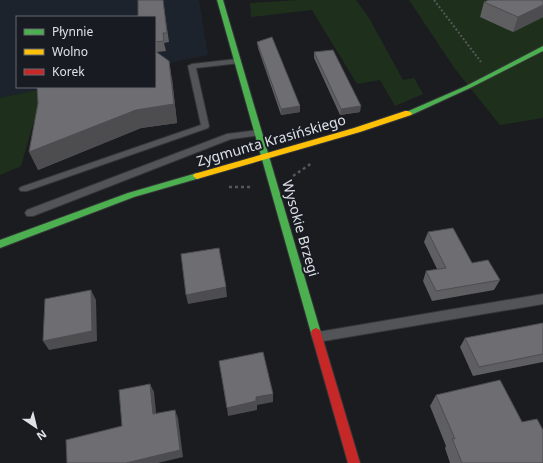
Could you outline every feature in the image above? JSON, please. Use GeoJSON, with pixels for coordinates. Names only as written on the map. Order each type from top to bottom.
{"type":"FeatureCollection","features":[{"type":"Feature","properties":{"kind":"street","name":"Wysokie Brzegi"},"geometry":{"type":"LineString","coordinates":[[220,0],[354,463]]}},
{"type":"Feature","properties":{"kind":"street","name":"Zygmunta Krasińskiego"},"geometry":{"type":"LineString","coordinates":[[0,244],[131,196],[356,130],[410,112],[443,98],[543,48]]}},
{"type":"Feature","properties":{"kind":"lane"},"geometry":{"type":"LineString","coordinates":[[24,189],[205,126],[192,66],[237,61]]}},
{"type":"Feature","properties":{"kind":"lane"},"geometry":{"type":"LineString","coordinates":[[30,213],[230,136],[258,133]]}},
{"type":"Feature","properties":{"kind":"lane"},"geometry":{"type":"LineString","coordinates":[[318,338],[543,299]]}},
{"type":"Feature","properties":{"kind":"path"},"geometry":{"type":"LineString","coordinates":[[434,0],[484,67],[494,73]]}},
{"type":"Feature","properties":{"kind":"shaded area"},"geometry":{"type":"Polygon","coordinates":[[[0,0],[199,0],[208,55],[156,66],[156,16],[16,16],[16,88],[48,88],[0,98],[0,0]]]}},
{"type":"Feature","properties":{"kind":"green space"},"geometry":{"type":"Polygon","coordinates":[[[299,0],[356,0],[369,18],[403,80],[414,78],[423,94],[395,106],[380,80],[357,84],[312,10],[251,17],[250,3],[299,0]]]}},
{"type":"Feature","properties":{"kind":"green space"},"geometry":{"type":"Polygon","coordinates":[[[409,0],[543,0],[543,118],[500,125],[455,69],[409,0]]]}},
{"type":"Feature","properties":{"kind":"green space"},"geometry":{"type":"Polygon","coordinates":[[[43,89],[21,166],[0,175],[0,98],[43,89]]]}},
{"type":"Feature","properties":{"kind":"building"},"geometry":{"type":"Polygon","coordinates":[[[138,0],[163,0],[167,33],[163,33],[164,41],[156,42],[156,16],[138,16],[138,0]]]}},
{"type":"Feature","properties":{"kind":"building"},"geometry":{"type":"Polygon","coordinates":[[[489,0],[543,0],[543,5],[518,17],[484,2],[489,0]]]}},
{"type":"Feature","properties":{"kind":"building"},"geometry":{"type":"Polygon","coordinates":[[[272,37],[300,106],[281,109],[257,42],[272,37]]]}},
{"type":"Feature","properties":{"kind":"building"},"geometry":{"type":"Polygon","coordinates":[[[333,50],[361,106],[341,109],[314,52],[333,50]]]}},
{"type":"Feature","properties":{"kind":"building"},"geometry":{"type":"Polygon","coordinates":[[[156,52],[169,61],[174,104],[136,110],[29,152],[38,103],[37,88],[156,88],[156,52]]]}},
{"type":"Feature","properties":{"kind":"building"},"geometry":{"type":"Polygon","coordinates":[[[453,228],[472,263],[488,260],[500,280],[436,291],[426,271],[446,268],[428,232],[453,228]]]}},
{"type":"Feature","properties":{"kind":"building"},"geometry":{"type":"Polygon","coordinates":[[[219,248],[226,287],[186,295],[181,254],[219,248]]]}},
{"type":"Feature","properties":{"kind":"building"},"geometry":{"type":"Polygon","coordinates":[[[91,290],[92,331],[43,341],[45,299],[91,290]]]}},
{"type":"Feature","properties":{"kind":"building"},"geometry":{"type":"Polygon","coordinates":[[[543,323],[543,354],[479,367],[465,338],[543,323]]]}},
{"type":"Feature","properties":{"kind":"building"},"geometry":{"type":"Polygon","coordinates":[[[263,352],[273,394],[256,397],[256,401],[227,408],[219,361],[263,352]]]}},
{"type":"Feature","properties":{"kind":"building"},"geometry":{"type":"Polygon","coordinates":[[[500,380],[522,422],[537,419],[543,430],[543,463],[462,463],[452,438],[455,439],[436,395],[500,380]]]}},
{"type":"Feature","properties":{"kind":"building"},"geometry":{"type":"Polygon","coordinates":[[[150,384],[153,414],[175,410],[180,450],[126,463],[67,463],[66,440],[122,426],[119,390],[150,384]]]}},
{"type":"Feature","properties":{"kind":"traffic: fast"},"geometry":{"type":"LineString","coordinates":[[220,0],[316,333]]}},
{"type":"Feature","properties":{"kind":"traffic: fast"},"geometry":{"type":"LineString","coordinates":[[408,113],[468,87],[543,48]]}},
{"type":"Feature","properties":{"kind":"traffic: fast"},"geometry":{"type":"LineString","coordinates":[[0,244],[131,195],[197,176]]}},
{"type":"Feature","properties":{"kind":"traffic: slow"},"geometry":{"type":"LineString","coordinates":[[197,176],[357,130],[408,113]]}},
{"type":"Feature","properties":{"kind":"traffic: jam"},"geometry":{"type":"LineString","coordinates":[[316,333],[354,463]]}}]}
